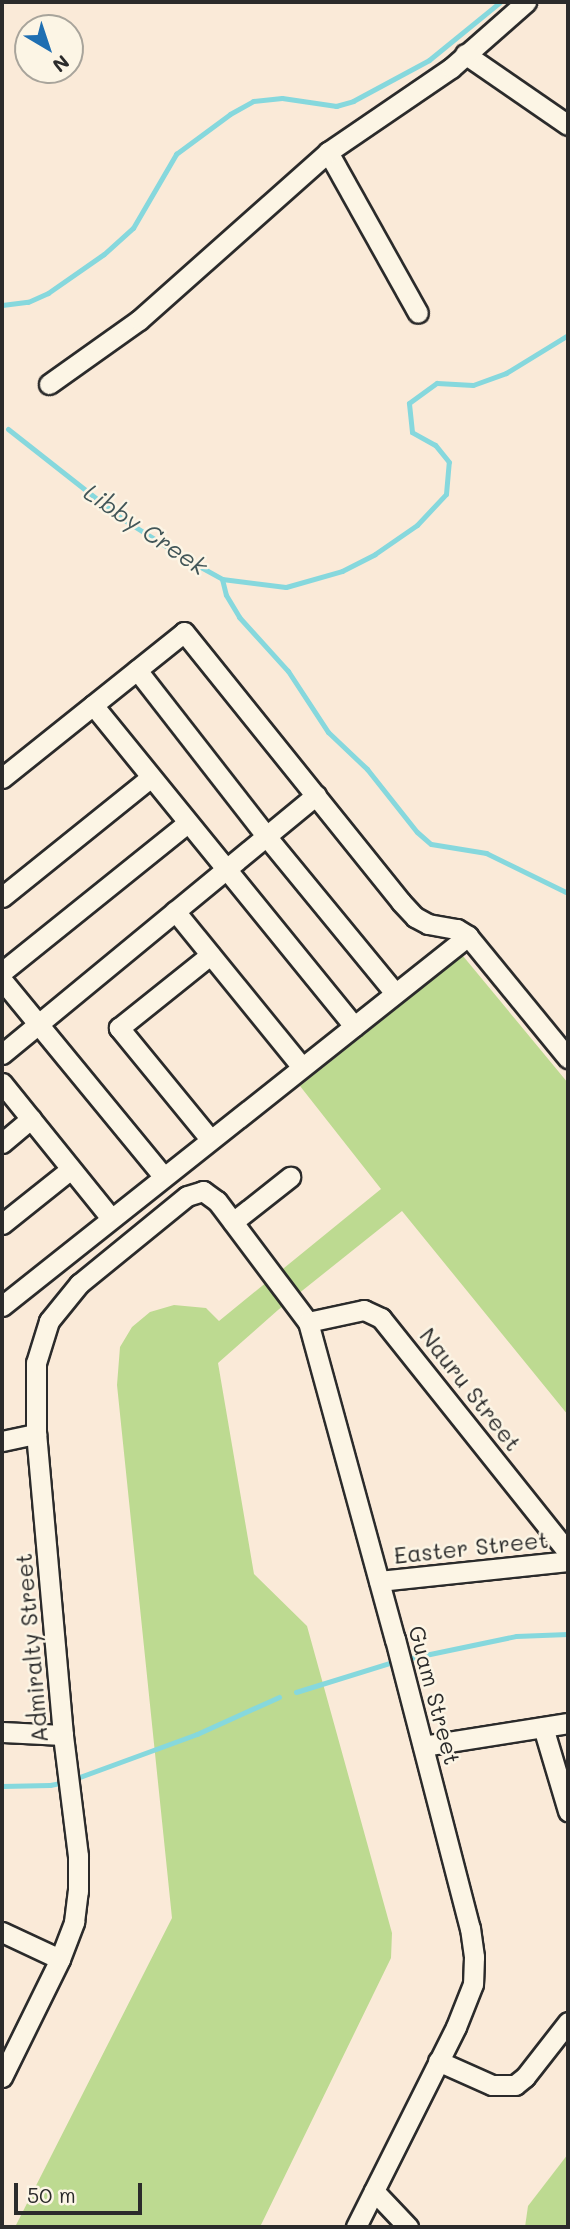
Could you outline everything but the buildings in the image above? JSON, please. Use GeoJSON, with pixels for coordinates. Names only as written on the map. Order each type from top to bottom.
{"type":"FeatureCollection","features":[{"type":"Feature","properties":{"kind":"street"},"geometry":{"type":"LineString","coordinates":[[49,384],[138,320],[328,152],[433,80],[526,2]]}},
{"type":"Feature","properties":{"kind":"street"},"geometry":{"type":"LineString","coordinates":[[465,54],[568,125]]}},
{"type":"Feature","properties":{"kind":"street"},"geometry":{"type":"LineString","coordinates":[[328,152],[418,313]]}},
{"type":"Feature","properties":{"kind":"street"},"geometry":{"type":"LineString","coordinates":[[2,778],[184,632],[415,917],[428,924],[457,929],[468,936],[568,1058]]}},
{"type":"Feature","properties":{"kind":"street"},"geometry":{"type":"LineString","coordinates":[[137,670],[266,836],[396,993]]}},
{"type":"Feature","properties":{"kind":"street"},"geometry":{"type":"LineString","coordinates":[[93,705],[354,1026]]}},
{"type":"Feature","properties":{"kind":"street"},"geometry":{"type":"LineString","coordinates":[[2,897],[150,778]]}},
{"type":"Feature","properties":{"kind":"street"},"geometry":{"type":"LineString","coordinates":[[2,1054],[316,795]]}},
{"type":"Feature","properties":{"kind":"street"},"geometry":{"type":"LineString","coordinates":[[2,972],[187,823]]}},
{"type":"Feature","properties":{"kind":"street"},"geometry":{"type":"LineString","coordinates":[[175,911],[302,1067]]}},
{"type":"Feature","properties":{"kind":"street"},"geometry":{"type":"LineString","coordinates":[[2,1306],[468,936]]}},
{"type":"Feature","properties":{"kind":"street"},"geometry":{"type":"LineString","coordinates":[[210,955],[119,1028],[210,1139]]}},
{"type":"Feature","properties":{"kind":"street"},"geometry":{"type":"LineString","coordinates":[[2,980],[163,1176]]}},
{"type":"Feature","properties":{"kind":"street"},"geometry":{"type":"LineString","coordinates":[[2,1083],[111,1218]]}},
{"type":"Feature","properties":{"kind":"street"},"geometry":{"type":"LineString","coordinates":[[2,1143],[31,1119]]}},
{"type":"Feature","properties":{"kind":"street"},"geometry":{"type":"LineString","coordinates":[[2,1224],[71,1169]]}},
{"type":"Feature","properties":{"kind":"street"},"geometry":{"type":"LineString","coordinates":[[233,1222],[290,1177]]}},
{"type":"Feature","properties":{"kind":"street","name":"Guam Street"},"geometry":{"type":"LineString","coordinates":[[204,1191],[217,1201],[308,1322],[404,1671],[470,1928],[474,1957],[473,1984],[439,2061],[356,2227]]}},
{"type":"Feature","properties":{"kind":"street","name":"Admiralty Street"},"geometry":{"type":"LineString","coordinates":[[2,2077],[60,1959],[74,1922],[78,1891],[78,1856],[63,1735],[36,1434],[36,1363],[50,1321],[79,1284],[187,1196],[204,1191]]}},
{"type":"Feature","properties":{"kind":"street","name":"Nauru Street"},"geometry":{"type":"LineString","coordinates":[[308,1322],[364,1310],[381,1318],[568,1552]]}},
{"type":"Feature","properties":{"kind":"street"},"geometry":{"type":"LineString","coordinates":[[2,1441],[36,1434]]}},
{"type":"Feature","properties":{"kind":"street","name":"Easter Street"},"geometry":{"type":"LineString","coordinates":[[379,1581],[568,1561]]}},
{"type":"Feature","properties":{"kind":"street"},"geometry":{"type":"LineString","coordinates":[[423,1746],[568,1723]]}},
{"type":"Feature","properties":{"kind":"street"},"geometry":{"type":"LineString","coordinates":[[543,1727],[568,1811]]}},
{"type":"Feature","properties":{"kind":"street"},"geometry":{"type":"LineString","coordinates":[[2,1732],[63,1735]]}},
{"type":"Feature","properties":{"kind":"street"},"geometry":{"type":"LineString","coordinates":[[2,1932],[60,1959]]}},
{"type":"Feature","properties":{"kind":"street"},"geometry":{"type":"LineString","coordinates":[[439,2061],[492,2085],[515,2085],[525,2077],[568,2022]]}},
{"type":"Feature","properties":{"kind":"street"},"geometry":{"type":"LineString","coordinates":[[374,2191],[408,2227]]}},
{"type":"Feature","properties":{"kind":"green space"},"geometry":{"type":"Polygon","coordinates":[[[463,956],[568,1083],[568,1415],[402,1211],[278,1310],[218,1363],[254,1574],[307,1626],[392,1933],[391,1958],[260,2227],[15,2227],[172,1918],[117,1385],[120,1347],[132,1327],[150,1312],[174,1305],[206,1308],[219,1321],[381,1189],[300,1086],[463,956]]]}},
{"type":"Feature","properties":{"kind":"green space"},"geometry":{"type":"Polygon","coordinates":[[[568,2154],[568,2227],[525,2227],[528,2206],[568,2154]]]}},
{"type":"Feature","properties":{"kind":"waterway"},"geometry":{"type":"LineString","coordinates":[[2,305],[28,302],[48,293],[104,254],[133,228],[176,154],[230,114],[253,101],[282,98],[336,106],[353,101],[429,60],[500,2]]}},
{"type":"Feature","properties":{"kind":"waterway","name":"Libby Creek"},"geometry":{"type":"LineString","coordinates":[[8,429],[121,518],[188,560],[222,579],[286,587],[342,571],[375,554],[417,525],[446,494],[449,462],[435,445],[412,432],[409,403],[437,383],[473,385],[506,373],[568,335]]}},
{"type":"Feature","properties":{"kind":"waterway"},"geometry":{"type":"LineString","coordinates":[[222,579],[226,595],[239,617],[288,671],[328,732],[367,769],[417,832],[431,844],[486,853],[568,893]]}},
{"type":"Feature","properties":{"kind":"waterway"},"geometry":{"type":"LineString","coordinates":[[406,1659],[516,1636],[568,1634]]}},
{"type":"Feature","properties":{"kind":"waterway"},"geometry":{"type":"LineString","coordinates":[[296,1692],[396,1661]]}},
{"type":"Feature","properties":{"kind":"waterway"},"geometry":{"type":"LineString","coordinates":[[74,1779],[197,1734],[279,1697]]}},
{"type":"Feature","properties":{"kind":"waterway"},"geometry":{"type":"LineString","coordinates":[[2,1786],[65,1782]]}}]}
